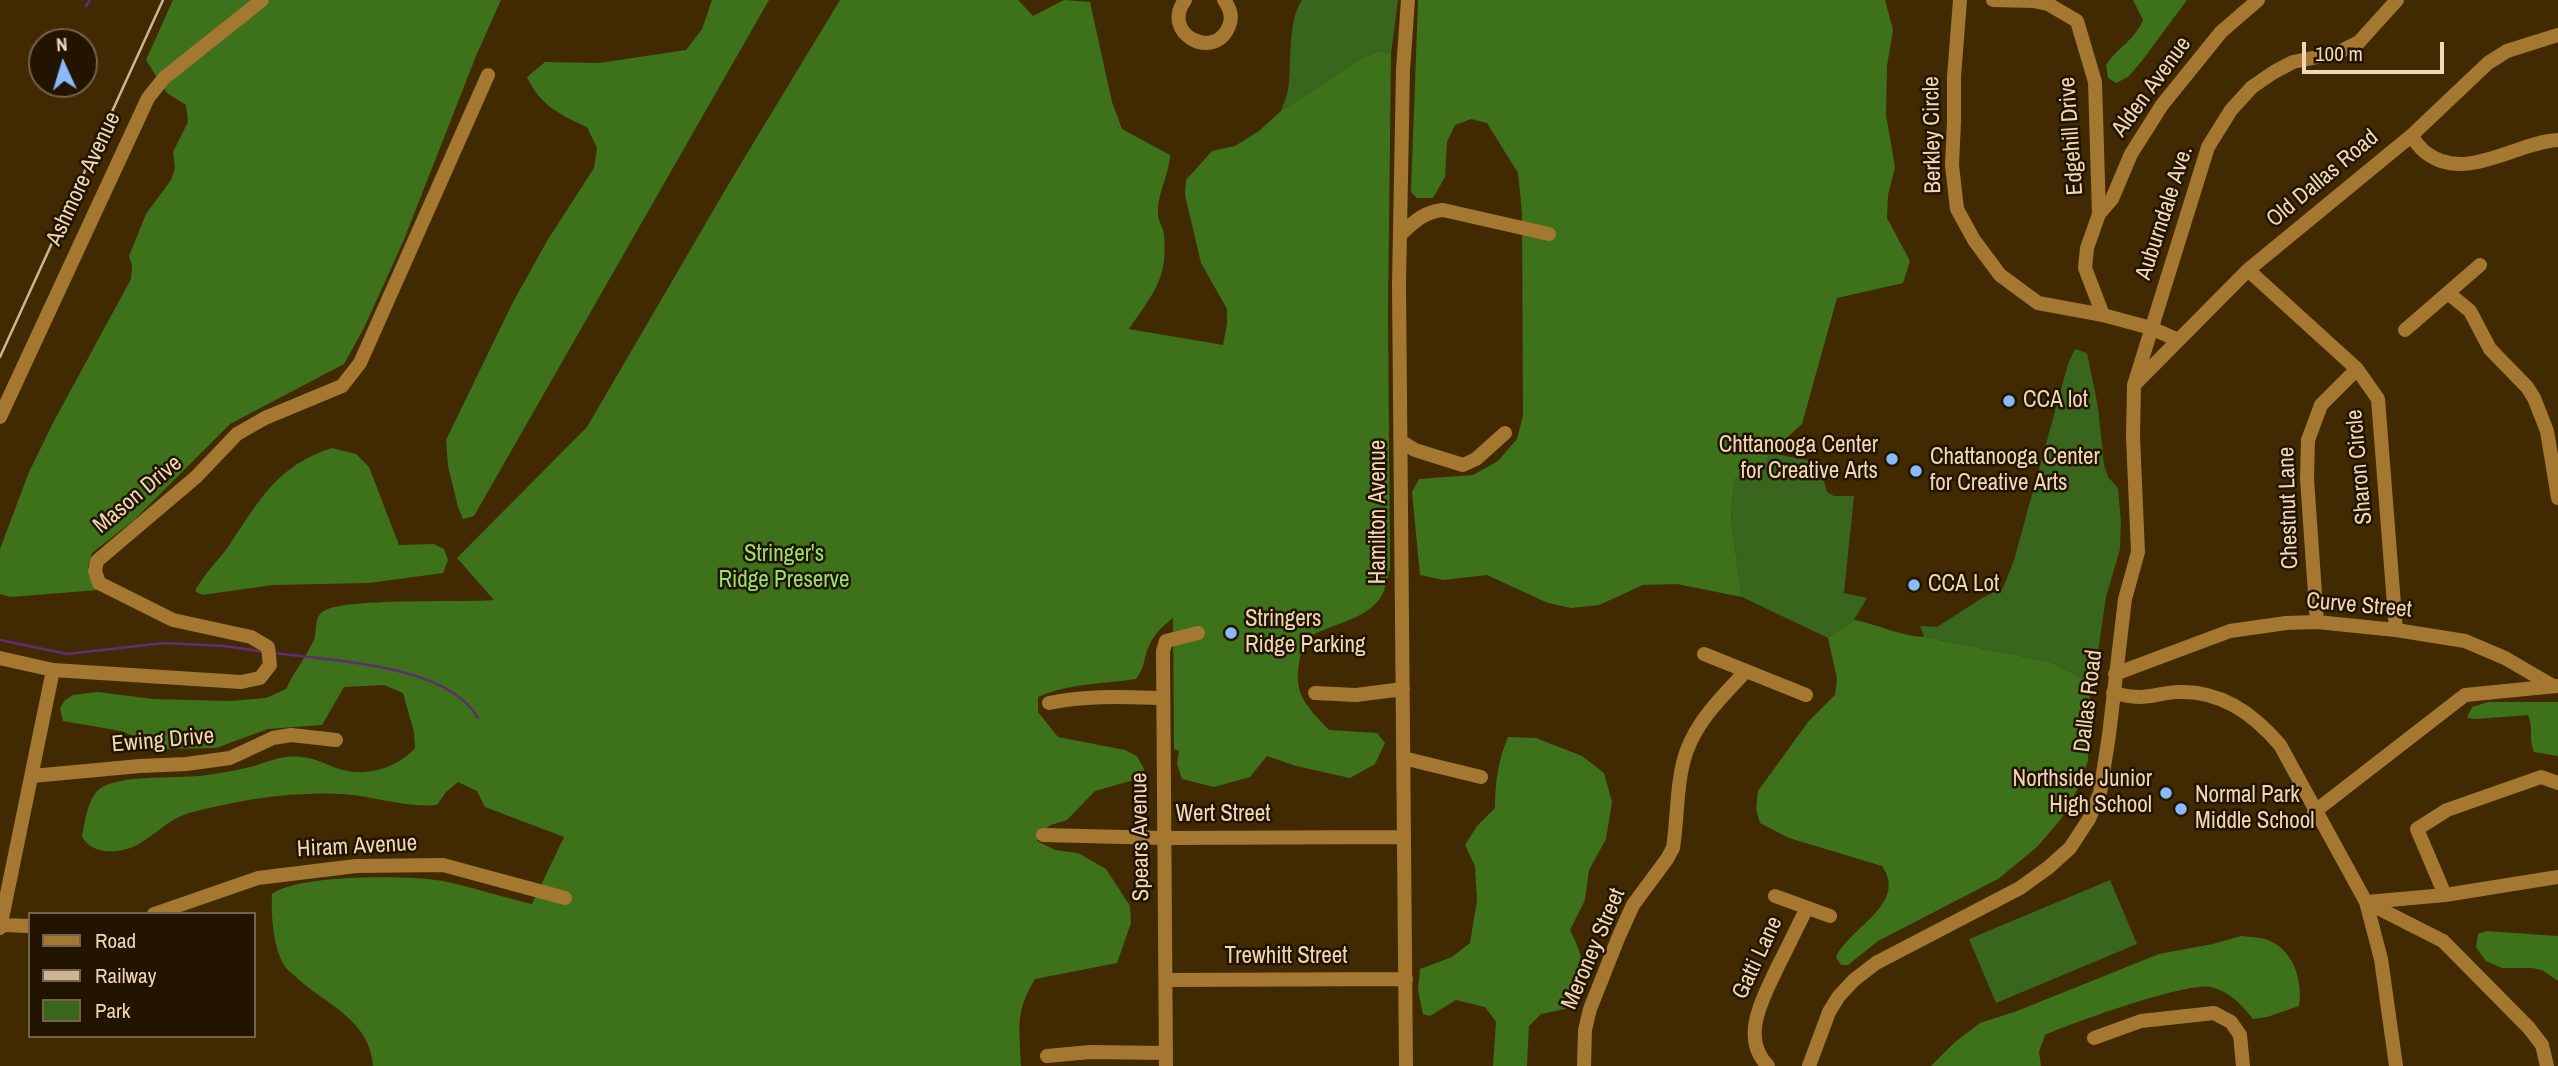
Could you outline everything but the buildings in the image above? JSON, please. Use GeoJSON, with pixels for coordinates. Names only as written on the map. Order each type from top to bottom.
{"type":"FeatureCollection","features":[{"type":"Feature","properties":{"kind":"street","name":"Ashmore Avenue"},"geometry":{"type":"LineString","coordinates":[[0,417],[148,97],[164,78],[262,0]]}},
{"type":"Feature","properties":{"kind":"street"},"geometry":{"type":"LineString","coordinates":[[1185,0],[1180,10],[1180,26],[1191,39],[1205,43],[1220,38],[1228,27],[1230,12],[1224,0]]}},
{"type":"Feature","properties":{"kind":"street","name":"Hamilton Avenue"},"geometry":{"type":"LineString","coordinates":[[1406,1066],[1399,285],[1403,70],[1408,0]]}},
{"type":"Feature","properties":{"kind":"street","name":"Berkley Circle"},"geometry":{"type":"LineString","coordinates":[[1960,0],[1954,77],[1952,164],[1957,209],[1974,240],[2000,275],[2038,303],[2103,315],[2151,328],[2178,340]]}},
{"type":"Feature","properties":{"kind":"street","name":"Edgehill Drive"},"geometry":{"type":"LineString","coordinates":[[1993,0],[2048,4],[2077,21],[2095,82],[2099,214]]}},
{"type":"Feature","properties":{"kind":"street","name":"Alden Avenue"},"geometry":{"type":"LineString","coordinates":[[2099,214],[2112,199],[2131,154],[2162,105],[2221,32],[2258,0]]}},
{"type":"Feature","properties":{"kind":"street","name":"Auburndale Ave."},"geometry":{"type":"LineString","coordinates":[[2151,328],[2208,147],[2231,110],[2252,87],[2274,72],[2293,62],[2337,53],[2359,42],[2397,0]]}},
{"type":"Feature","properties":{"kind":"street","name":"Old Dallas Road"},"geometry":{"type":"LineString","coordinates":[[2134,385],[2248,270],[2411,136],[2487,64],[2507,51],[2558,35]]}},
{"type":"Feature","properties":{"kind":"street","name":"Mason Drive"},"geometry":{"type":"LineString","coordinates":[[0,658],[53,670],[241,682],[260,678],[270,665],[268,647],[251,637],[173,620],[100,583],[95,570],[97,561],[196,477],[237,434],[265,418],[342,386],[360,363],[488,75]]}},
{"type":"Feature","properties":{"kind":"street"},"geometry":{"type":"LineString","coordinates":[[2411,136],[2424,152],[2434,158],[2468,164],[2558,140]]}},
{"type":"Feature","properties":{"kind":"street"},"geometry":{"type":"LineString","coordinates":[[1402,233],[1420,217],[1443,210],[1549,234]]}},
{"type":"Feature","properties":{"kind":"street"},"geometry":{"type":"LineString","coordinates":[[2099,214],[2087,248],[2085,268],[2103,315]]}},
{"type":"Feature","properties":{"kind":"street"},"geometry":{"type":"LineString","coordinates":[[2406,330],[2480,265]]}},
{"type":"Feature","properties":{"kind":"street","name":"Sharon Circle"},"geometry":{"type":"LineString","coordinates":[[2248,270],[2357,369],[2378,399],[2396,630]]}},
{"type":"Feature","properties":{"kind":"street"},"geometry":{"type":"LineString","coordinates":[[2448,293],[2470,311],[2490,349],[2526,387],[2539,407],[2547,431],[2558,498]]}},
{"type":"Feature","properties":{"kind":"street","name":"Dallas Road"},"geometry":{"type":"LineString","coordinates":[[1809,1066],[1829,1012],[1854,980],[1876,963],[2020,888],[2070,848],[2089,818],[2100,793],[2125,599],[2138,552],[2133,436],[2134,385],[2151,328]]}},
{"type":"Feature","properties":{"kind":"street","name":"Chestnut Lane"},"geometry":{"type":"LineString","coordinates":[[2317,622],[2306,479],[2308,440],[2321,405],[2357,369]]}},
{"type":"Feature","properties":{"kind":"street"},"geometry":{"type":"LineString","coordinates":[[1402,442],[1415,450],[1463,465],[1476,459],[1505,433]]}},
{"type":"Feature","properties":{"kind":"street","name":"Curve Street"},"geometry":{"type":"LineString","coordinates":[[2115,674],[2230,631],[2317,622],[2396,630],[2475,645],[2505,658],[2555,686]]}},
{"type":"Feature","properties":{"kind":"street","name":"Spears Avenue"},"geometry":{"type":"LineString","coordinates":[[1166,1060],[1163,651],[1166,641],[1198,633]]}},
{"type":"Feature","properties":{"kind":"street"},"geometry":{"type":"LineString","coordinates":[[1704,654],[1806,695]]}},
{"type":"Feature","properties":{"kind":"street"},"geometry":{"type":"LineString","coordinates":[[28,926],[1,926],[53,670]]}},
{"type":"Feature","properties":{"kind":"street","name":"Meroney Street"},"geometry":{"type":"LineString","coordinates":[[1584,1066],[1585,1030],[1590,1009],[1619,936],[1636,899],[1668,859],[1673,848],[1686,751],[1712,708],[1746,671]]}},
{"type":"Feature","properties":{"kind":"street"},"geometry":{"type":"LineString","coordinates":[[2314,812],[2465,695],[2555,686]]}},
{"type":"Feature","properties":{"kind":"street"},"geometry":{"type":"LineString","coordinates":[[1315,693],[1356,695],[1403,689]]}},
{"type":"Feature","properties":{"kind":"street"},"geometry":{"type":"LineString","coordinates":[[2113,693],[2141,697],[2177,692],[2203,693],[2247,712],[2262,724],[2280,745],[2365,902],[2381,959],[2396,1066]]}},
{"type":"Feature","properties":{"kind":"street"},"geometry":{"type":"LineString","coordinates":[[1049,703],[1073,698],[1113,696],[1163,698]]}},
{"type":"Feature","properties":{"kind":"street","name":"Ewing Drive"},"geometry":{"type":"LineString","coordinates":[[32,776],[230,758],[273,738],[291,735],[336,740]]}},
{"type":"Feature","properties":{"kind":"street"},"geometry":{"type":"LineString","coordinates":[[1403,758],[1481,777]]}},
{"type":"Feature","properties":{"kind":"street"},"geometry":{"type":"LineString","coordinates":[[2445,895],[2417,828],[2447,810],[2541,777],[2558,783]]}},
{"type":"Feature","properties":{"kind":"street","name":"Wert Street"},"geometry":{"type":"LineString","coordinates":[[1044,835],[1163,838],[1403,837]]}},
{"type":"Feature","properties":{"kind":"street","name":"Hiram Avenue"},"geometry":{"type":"LineString","coordinates":[[160,912],[258,878],[356,866],[443,865],[565,898]]}},
{"type":"Feature","properties":{"kind":"street"},"geometry":{"type":"LineString","coordinates":[[2365,902],[2445,895],[2558,877]]}},
{"type":"Feature","properties":{"kind":"street","name":"Gatti Lane"},"geometry":{"type":"LineString","coordinates":[[1775,896],[1830,916]]}},
{"type":"Feature","properties":{"kind":"street"},"geometry":{"type":"LineString","coordinates":[[2365,902],[2443,941],[2529,1028],[2542,1045],[2547,1066]]}},
{"type":"Feature","properties":{"kind":"street","name":"Gatti Lane"},"geometry":{"type":"LineString","coordinates":[[1768,1066],[1757,1048],[1755,1032],[1758,1009],[1807,908]]}},
{"type":"Feature","properties":{"kind":"street","name":"Trewhitt Street"},"geometry":{"type":"LineString","coordinates":[[1166,981],[1406,979]]}},
{"type":"Feature","properties":{"kind":"street"},"geometry":{"type":"LineString","coordinates":[[2094,1038],[2141,1021],[2214,1013],[2231,1022],[2240,1035],[2243,1066]]}},
{"type":"Feature","properties":{"kind":"street"},"geometry":{"type":"LineString","coordinates":[[1047,1056],[1090,1052],[1166,1060]]}},
{"type":"Feature","properties":{"kind":"green space"},"geometry":{"type":"Polygon","coordinates":[[[173,0],[501,0],[476,56],[403,242],[364,328],[344,364],[230,424],[134,520],[92,553],[88,567],[99,590],[10,597],[0,594],[0,549],[29,472],[131,279],[132,265],[129,256],[146,214],[171,180],[175,168],[173,152],[188,122],[186,105],[167,93],[146,60],[173,0]]]}},
{"type":"Feature","properties":{"kind":"green space"},"geometry":{"type":"Polygon","coordinates":[[[712,0],[769,0],[474,516],[463,519],[448,466],[446,440],[512,304],[547,241],[594,168],[597,148],[587,127],[551,108],[538,95],[527,77],[545,62],[599,63],[686,50],[702,29],[712,0]]]}},
{"type":"Feature","properties":{"kind":"green space","name":"Stringer's Ridge Preserve"},"geometry":{"type":"Polygon","coordinates":[[[840,0],[1018,0],[1033,16],[1064,0],[1090,2],[1112,102],[1122,129],[1170,155],[1158,206],[1158,217],[1164,234],[1164,263],[1152,295],[1129,329],[1223,345],[1227,309],[1201,263],[1185,195],[1186,180],[1212,151],[1235,146],[1259,131],[1281,111],[1362,58],[1380,51],[1391,54],[1388,311],[1390,569],[1386,586],[1371,608],[1304,640],[1298,670],[1303,699],[1329,730],[1377,733],[1385,743],[1375,764],[1350,778],[1296,766],[1267,756],[1250,777],[1214,787],[1182,779],[1177,764],[1179,751],[1174,749],[1173,618],[1153,638],[1136,679],[1074,686],[1038,697],[1038,712],[1058,737],[1125,750],[1137,756],[1144,769],[1141,778],[1095,791],[1067,820],[1040,832],[1037,841],[1055,850],[1078,853],[1106,869],[1130,906],[1131,923],[1117,963],[1035,979],[1021,1012],[1021,1066],[373,1066],[370,1050],[356,1026],[286,968],[276,942],[272,894],[285,887],[329,880],[406,878],[443,881],[532,904],[564,837],[485,807],[477,791],[458,782],[446,792],[437,805],[414,805],[323,793],[245,800],[189,813],[139,844],[124,850],[100,850],[92,847],[82,836],[93,797],[101,788],[110,784],[137,779],[213,774],[288,757],[313,759],[335,768],[356,772],[375,771],[393,765],[415,748],[414,732],[403,693],[384,685],[344,687],[322,725],[268,729],[216,748],[165,749],[121,731],[63,721],[60,709],[64,701],[73,695],[98,692],[153,699],[230,701],[266,698],[286,689],[313,642],[319,615],[333,607],[376,602],[494,600],[457,558],[587,427],[840,0]]]}},
{"type":"Feature","properties":{"kind":"green space"},"geometry":{"type":"Polygon","coordinates":[[[1302,0],[1398,0],[1391,54],[1380,51],[1362,58],[1281,111],[1288,90],[1294,20],[1302,0]]]}},
{"type":"Feature","properties":{"kind":"green space"},"geometry":{"type":"Polygon","coordinates":[[[1418,0],[1885,0],[1893,30],[1887,66],[1886,115],[1895,167],[1888,195],[1887,218],[1910,261],[1903,283],[1837,298],[1802,424],[1770,453],[1763,470],[1750,468],[1734,480],[1731,521],[1742,597],[1677,584],[1643,585],[1599,605],[1571,608],[1548,603],[1487,575],[1443,580],[1420,575],[1412,492],[1419,479],[1473,475],[1498,461],[1517,439],[1523,416],[1522,213],[1518,173],[1487,123],[1471,119],[1455,125],[1447,142],[1445,177],[1433,198],[1417,198],[1411,192],[1418,0]]]}},
{"type":"Feature","properties":{"kind":"green space"},"geometry":{"type":"Polygon","coordinates":[[[2133,0],[2187,0],[2141,62],[2128,77],[2116,83],[2108,78],[2106,65],[2140,27],[2143,20],[2133,0]]]}},
{"type":"Feature","properties":{"kind":"green space"},"geometry":{"type":"Polygon","coordinates":[[[2075,349],[2087,353],[2098,407],[2104,465],[2108,477],[2118,488],[2121,523],[2120,549],[2106,597],[2096,666],[2090,682],[2050,662],[1924,637],[1920,626],[1937,627],[2003,588],[2014,560],[2068,364],[2075,349]]]}},
{"type":"Feature","properties":{"kind":"green space"},"geometry":{"type":"Polygon","coordinates":[[[332,448],[356,454],[369,467],[399,545],[434,544],[444,549],[448,560],[443,573],[369,583],[273,585],[202,595],[195,591],[271,487],[296,465],[332,448]]]}},
{"type":"Feature","properties":{"kind":"green space"},"geometry":{"type":"Polygon","coordinates":[[[1770,453],[1824,463],[1821,469],[1827,492],[1834,496],[1854,496],[1844,593],[1867,598],[1854,620],[1828,638],[1742,597],[1731,521],[1734,480],[1750,468],[1763,469],[1770,453]]]}},
{"type":"Feature","properties":{"kind":"green space"},"geometry":{"type":"Polygon","coordinates":[[[1854,620],[1906,634],[2050,662],[2090,682],[2088,761],[2078,788],[2061,819],[2037,847],[1998,879],[1878,941],[1848,965],[1841,965],[1836,957],[1843,946],[1874,914],[1888,892],[1888,880],[1882,866],[1789,838],[1760,823],[1756,809],[1758,791],[1808,722],[1835,695],[1837,679],[1828,638],[1854,620]]]}},
{"type":"Feature","properties":{"kind":"green space"},"geometry":{"type":"Polygon","coordinates":[[[2488,702],[2558,702],[2558,756],[2534,752],[2528,715],[2467,718],[2472,707],[2488,702]]]}},
{"type":"Feature","properties":{"kind":"green space"},"geometry":{"type":"Polygon","coordinates":[[[1508,737],[1536,738],[1582,756],[1604,773],[1612,802],[1606,839],[1589,870],[1585,900],[1570,930],[1580,952],[1581,977],[1570,1008],[1541,1014],[1529,1026],[1527,1066],[1493,1066],[1496,1022],[1485,1007],[1456,1000],[1430,1016],[1423,1014],[1418,990],[1420,969],[1452,957],[1470,943],[1477,900],[1475,866],[1465,845],[1477,826],[1495,808],[1498,772],[1508,737]]]}},
{"type":"Feature","properties":{"kind":"green space"},"geometry":{"type":"Polygon","coordinates":[[[2110,880],[2137,944],[1996,1003],[1969,939],[2110,880]]]}},
{"type":"Feature","properties":{"kind":"green space"},"geometry":{"type":"Polygon","coordinates":[[[2486,931],[2558,936],[2558,981],[2542,970],[2502,968],[2486,961],[2476,947],[2478,934],[2486,931]]]}},
{"type":"Feature","properties":{"kind":"green space"},"geometry":{"type":"Polygon","coordinates":[[[2241,936],[2268,940],[2284,951],[2298,977],[2299,1006],[2253,1019],[2224,992],[2211,987],[2198,987],[2129,1005],[2045,1035],[2039,1052],[2041,1066],[1931,1066],[1955,1042],[1980,1023],[2017,1011],[2159,954],[2241,936]]]}},
{"type":"Feature","properties":{"kind":"waterway"},"geometry":{"type":"LineString","coordinates":[[86,6],[90,0]]}},
{"type":"Feature","properties":{"kind":"waterway"},"geometry":{"type":"LineString","coordinates":[[0,640],[67,654],[164,643],[224,646],[265,652]]}},
{"type":"Feature","properties":{"kind":"waterway"},"geometry":{"type":"LineString","coordinates":[[275,653],[356,663],[415,676],[442,686],[463,700],[478,718]]}},
{"type":"Feature","properties":{"kind":"railway"},"geometry":{"type":"LineString","coordinates":[[0,357],[163,0]]}},
{"type":"Feature","properties":{"kind":"place","name":"CCA lot"},"geometry":{"type":"Point","coordinates":[2009,401]}},
{"type":"Feature","properties":{"kind":"place","name":"Chttanooga Center for Creative Arts"},"geometry":{"type":"Point","coordinates":[1892,459]}},
{"type":"Feature","properties":{"kind":"place","name":"Chattanooga Center for Creative Arts"},"geometry":{"type":"Point","coordinates":[1916,471]}},
{"type":"Feature","properties":{"kind":"place","name":"CCA Lot"},"geometry":{"type":"Point","coordinates":[1914,585]}},
{"type":"Feature","properties":{"kind":"place","name":"Stringers Ridge Parking"},"geometry":{"type":"Point","coordinates":[1231,633]}},
{"type":"Feature","properties":{"kind":"place","name":"Northside Junior High School"},"geometry":{"type":"Point","coordinates":[2166,793]}},
{"type":"Feature","properties":{"kind":"place","name":"Normal Park Middle School"},"geometry":{"type":"Point","coordinates":[2181,809]}}]}
